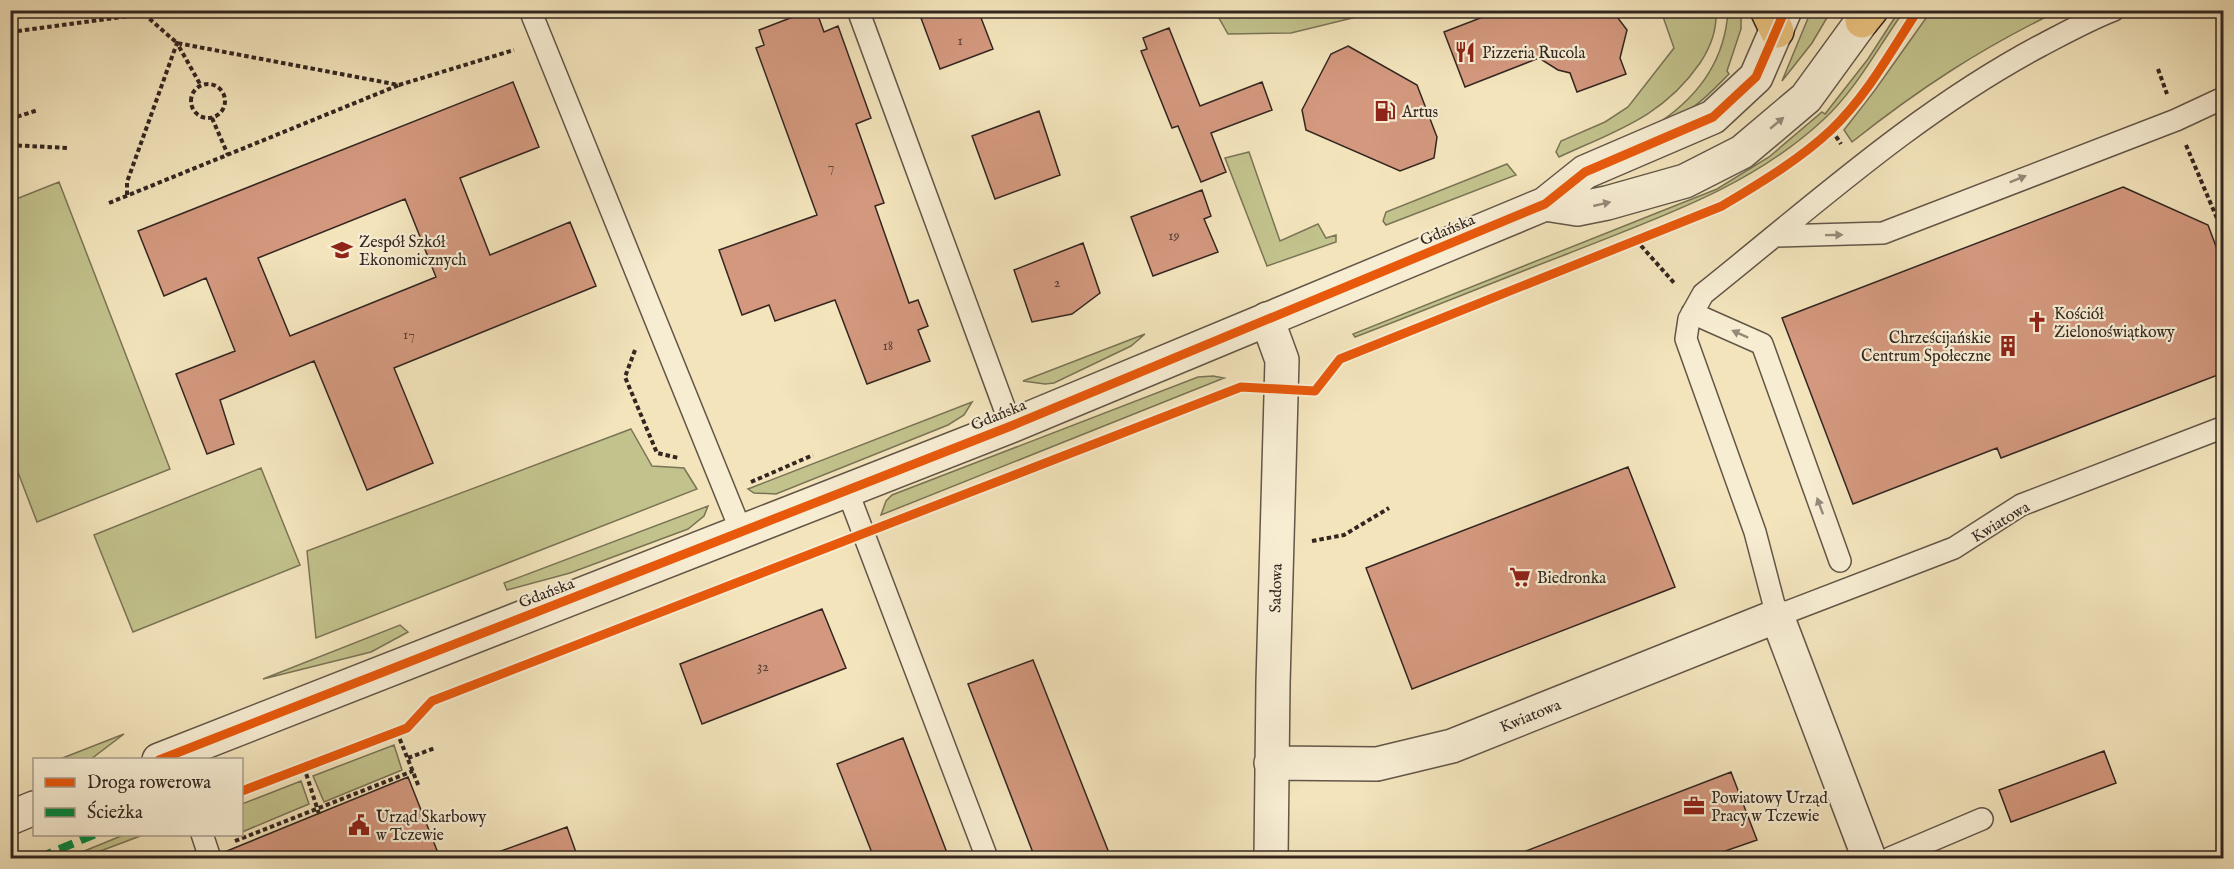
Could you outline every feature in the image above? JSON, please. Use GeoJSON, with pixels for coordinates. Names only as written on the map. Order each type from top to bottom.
{"type":"FeatureCollection","features":[{"type":"Feature","properties":{"kind":"street"},"geometry":{"type":"LineString","coordinates":[[1545,204],[1577,209],[1607,203],[1685,181],[1742,152],[1806,98],[1865,14]]}},
{"type":"Feature","properties":{"kind":"street","name":"Gdańska"},"geometry":{"type":"LineString","coordinates":[[167,758],[1011,426],[1545,204],[1585,172],[1713,117],[1756,77],[1776,17]]}},
{"type":"Feature","properties":{"kind":"street","name":"Sadowa"},"geometry":{"type":"LineString","coordinates":[[1268,319],[1282,360],[1271,763],[1271,858]]}},
{"type":"Feature","properties":{"kind":"street"},"geometry":{"type":"LineString","coordinates":[[1777,616],[1869,858]]}},
{"type":"Feature","properties":{"kind":"street","name":"Kwiatowa"},"geometry":{"type":"LineString","coordinates":[[1271,763],[1377,764],[1452,746],[1777,616]]}},
{"type":"Feature","properties":{"kind":"street"},"geometry":{"type":"LineString","coordinates":[[10,818],[33,808]]}},
{"type":"Feature","properties":{"kind":"lane"},"geometry":{"type":"LineString","coordinates":[[530,10],[741,531]]}},
{"type":"Feature","properties":{"kind":"lane"},"geometry":{"type":"LineString","coordinates":[[858,10],[1011,426]]}},
{"type":"Feature","properties":{"kind":"lane"},"geometry":{"type":"LineString","coordinates":[[1777,616],[1755,532],[1686,339],[1692,313],[1703,294],[1857,168],[1931,113],[1993,72],[2096,17],[2114,10]]}},
{"type":"Feature","properties":{"kind":"lane"},"geometry":{"type":"LineString","coordinates":[[1775,236],[1883,233],[2176,120],[2219,100]]}},
{"type":"Feature","properties":{"kind":"lane"},"geometry":{"type":"LineString","coordinates":[[1692,313],[1762,344],[1839,561]]}},
{"type":"Feature","properties":{"kind":"lane","name":"Kwiatowa"},"geometry":{"type":"LineString","coordinates":[[1777,616],[1954,548],[2021,505],[2223,427]]}},
{"type":"Feature","properties":{"kind":"lane"},"geometry":{"type":"LineString","coordinates":[[847,490],[987,858]]}},
{"type":"Feature","properties":{"kind":"lane"},"geometry":{"type":"LineString","coordinates":[[1890,858],[1982,819]]}},
{"type":"Feature","properties":{"kind":"path"},"geometry":{"type":"LineString","coordinates":[[129,16],[130,10]]}},
{"type":"Feature","properties":{"kind":"path"},"geometry":{"type":"LineString","coordinates":[[10,32],[144,12],[177,43],[200,84]]}},
{"type":"Feature","properties":{"kind":"path"},"geometry":{"type":"LineString","coordinates":[[109,203],[399,85],[543,41]]}},
{"type":"Feature","properties":{"kind":"path"},"geometry":{"type":"LineString","coordinates":[[177,43],[399,85]]}},
{"type":"Feature","properties":{"kind":"path"},"geometry":{"type":"LineString","coordinates":[[127,195],[127,182],[177,43]]}},
{"type":"Feature","properties":{"kind":"path"},"geometry":{"type":"LineString","coordinates":[[2158,69],[2176,120],[2223,235]]}},
{"type":"Feature","properties":{"kind":"path"},"geometry":{"type":"LineString","coordinates":[[212,83],[222,89],[226,101],[222,112],[212,118],[202,117],[194,111],[190,101],[193,91],[200,84],[212,83]]}},
{"type":"Feature","properties":{"kind":"path"},"geometry":{"type":"LineString","coordinates":[[10,119],[38,110]]}},
{"type":"Feature","properties":{"kind":"path"},"geometry":{"type":"LineString","coordinates":[[212,118],[228,155]]}},
{"type":"Feature","properties":{"kind":"path"},"geometry":{"type":"LineString","coordinates":[[1832,130],[1845,149]]}},
{"type":"Feature","properties":{"kind":"path"},"geometry":{"type":"LineString","coordinates":[[10,145],[67,148]]}},
{"type":"Feature","properties":{"kind":"path"},"geometry":{"type":"LineString","coordinates":[[1636,240],[1678,287]]}},
{"type":"Feature","properties":{"kind":"path"},"geometry":{"type":"LineString","coordinates":[[1311,541],[1344,535],[1389,508]]}},
{"type":"Feature","properties":{"kind":"path"},"geometry":{"type":"LineString","coordinates":[[396,732],[420,787]]}},
{"type":"Feature","properties":{"kind":"path"},"geometry":{"type":"LineString","coordinates":[[408,758],[435,748]]}},
{"type":"Feature","properties":{"kind":"path"},"geometry":{"type":"LineString","coordinates":[[304,767],[318,811]]}},
{"type":"Feature","properties":{"kind":"path"},"geometry":{"type":"LineString","coordinates":[[207,848],[318,811],[413,771]]}},
{"type":"Feature","properties":{"kind":"green space"},"geometry":{"type":"Polygon","coordinates":[[[1215,11],[1381,11],[1291,33],[1228,34],[1215,11]]]}},
{"type":"Feature","properties":{"kind":"green space"},"geometry":{"type":"Polygon","coordinates":[[[1661,11],[1716,11],[1712,38],[1700,63],[1686,81],[1654,110],[1618,130],[1559,157],[1556,152],[1561,141],[1605,122],[1628,107],[1674,48],[1661,11]]]}},
{"type":"Feature","properties":{"kind":"green space"},"geometry":{"type":"Polygon","coordinates":[[[1728,11],[1741,11],[1741,29],[1727,71],[1729,74],[1690,109],[1660,122],[1687,100],[1708,74],[1722,45],[1728,11]]]}},
{"type":"Feature","properties":{"kind":"green space"},"geometry":{"type":"Polygon","coordinates":[[[1811,11],[1831,11],[1812,43],[1782,81],[1811,11]]]}},
{"type":"Feature","properties":{"kind":"green space"},"geometry":{"type":"Polygon","coordinates":[[[1899,11],[1904,11],[1856,82],[1835,108],[1795,144],[1765,165],[1734,183],[1668,214],[1355,337],[1353,334],[1717,189],[1769,157],[1822,112],[1825,114],[1868,59],[1899,11]]]}},
{"type":"Feature","properties":{"kind":"green space"},"geometry":{"type":"Polygon","coordinates":[[[1931,11],[2058,11],[1951,70],[1852,142],[1844,130],[1931,11]]]}},
{"type":"Feature","properties":{"kind":"green space"},"geometry":{"type":"Polygon","coordinates":[[[1249,152],[1280,241],[1318,224],[1326,238],[1336,235],[1336,242],[1267,266],[1225,158],[1249,152]]]}},
{"type":"Feature","properties":{"kind":"green space"},"geometry":{"type":"Polygon","coordinates":[[[1507,164],[1516,175],[1386,225],[1383,221],[1386,212],[1507,164]]]}},
{"type":"Feature","properties":{"kind":"green space"},"geometry":{"type":"Polygon","coordinates":[[[59,182],[170,469],[37,522],[11,454],[11,201],[59,182]]]}},
{"type":"Feature","properties":{"kind":"green space"},"geometry":{"type":"Polygon","coordinates":[[[1145,334],[1131,346],[1054,383],[1023,381],[1145,334]]]}},
{"type":"Feature","properties":{"kind":"green space"},"geometry":{"type":"Polygon","coordinates":[[[1198,377],[1224,378],[881,515],[886,501],[892,495],[1198,377]]]}},
{"type":"Feature","properties":{"kind":"green space"},"geometry":{"type":"Polygon","coordinates":[[[972,402],[964,415],[948,425],[776,494],[754,493],[748,489],[972,402]]]}},
{"type":"Feature","properties":{"kind":"green space"},"geometry":{"type":"Polygon","coordinates":[[[631,429],[652,466],[684,468],[697,489],[316,638],[307,551],[631,429]]]}},
{"type":"Feature","properties":{"kind":"green space"},"geometry":{"type":"Polygon","coordinates":[[[261,468],[300,565],[133,632],[94,535],[261,468]]]}},
{"type":"Feature","properties":{"kind":"green space"},"geometry":{"type":"Polygon","coordinates":[[[708,506],[704,516],[688,529],[570,573],[507,590],[504,583],[708,506]]]}},
{"type":"Feature","properties":{"kind":"green space"},"geometry":{"type":"Polygon","coordinates":[[[400,625],[408,632],[371,652],[263,679],[400,625]]]}},
{"type":"Feature","properties":{"kind":"green space"},"geometry":{"type":"Polygon","coordinates":[[[124,734],[92,758],[63,758],[124,734]]]}},
{"type":"Feature","properties":{"kind":"green space"},"geometry":{"type":"Polygon","coordinates":[[[394,745],[402,770],[324,802],[313,776],[394,745]]]}},
{"type":"Feature","properties":{"kind":"green space"},"geometry":{"type":"Polygon","coordinates":[[[301,781],[309,804],[243,832],[243,804],[301,781]]]}},
{"type":"Feature","properties":{"kind":"green space"},"geometry":{"type":"Polygon","coordinates":[[[121,836],[140,836],[82,858],[67,858],[121,836]]]}},
{"type":"Feature","properties":{"kind":"building"},"geometry":{"type":"Polygon","coordinates":[[[816,10],[824,32],[838,26],[871,118],[856,124],[884,203],[875,206],[909,303],[918,300],[928,326],[918,330],[930,361],[867,384],[835,300],[775,321],[769,305],[742,315],[719,250],[817,215],[756,48],[764,45],[759,30],[816,10]]]}},
{"type":"Feature","properties":{"kind":"building"},"geometry":{"type":"Polygon","coordinates":[[[918,10],[978,10],[993,49],[940,69],[918,10]]]}},
{"type":"Feature","properties":{"kind":"building"},"geometry":{"type":"Polygon","coordinates":[[[1501,10],[1601,10],[1618,18],[1627,30],[1620,58],[1626,74],[1577,92],[1570,73],[1558,70],[1539,58],[1465,87],[1444,32],[1501,10]]]}},
{"type":"Feature","properties":{"kind":"building"},"geometry":{"type":"Polygon","coordinates":[[[1169,28],[1200,106],[1262,82],[1272,110],[1211,133],[1226,172],[1201,182],[1178,126],[1172,128],[1141,51],[1147,49],[1143,38],[1169,28]]]}},
{"type":"Feature","properties":{"kind":"building","name":"Artus"},"geometry":{"type":"Polygon","coordinates":[[[1348,46],[1417,85],[1437,137],[1434,158],[1400,171],[1306,130],[1302,110],[1331,54],[1348,46]]]}},
{"type":"Feature","properties":{"kind":"building"},"geometry":{"type":"Polygon","coordinates":[[[513,82],[539,147],[460,178],[490,255],[570,222],[596,286],[394,368],[433,463],[367,490],[314,361],[220,400],[234,444],[207,454],[176,374],[235,351],[206,278],[164,296],[138,231],[513,82]],[[405,199],[258,258],[290,336],[436,277],[405,199]]]}},
{"type":"Feature","properties":{"kind":"building"},"geometry":{"type":"Polygon","coordinates":[[[1039,111],[1060,175],[995,199],[972,136],[1039,111]]]}},
{"type":"Feature","properties":{"kind":"building","name":"Chrześcijańskie Centrum Społeczne"},"geometry":{"type":"Polygon","coordinates":[[[2123,187],[2208,225],[2223,265],[2223,373],[2001,458],[1997,448],[1853,504],[1782,318],[2123,187]]]}},
{"type":"Feature","properties":{"kind":"building"},"geometry":{"type":"Polygon","coordinates":[[[1202,190],[1211,216],[1204,219],[1218,252],[1153,276],[1131,217],[1202,190]]]}},
{"type":"Feature","properties":{"kind":"building"},"geometry":{"type":"Polygon","coordinates":[[[1083,243],[1100,293],[1072,314],[1032,322],[1014,270],[1083,243]]]}},
{"type":"Feature","properties":{"kind":"building","name":"Biedronka"},"geometry":{"type":"Polygon","coordinates":[[[1628,467],[1675,587],[1412,689],[1366,568],[1628,467]]]}},
{"type":"Feature","properties":{"kind":"building"},"geometry":{"type":"Polygon","coordinates":[[[822,609],[846,668],[702,724],[680,664],[822,609]]]}},
{"type":"Feature","properties":{"kind":"building"},"geometry":{"type":"Polygon","coordinates":[[[1033,660],[1111,858],[1035,858],[968,684],[1033,660]]]}},
{"type":"Feature","properties":{"kind":"building"},"geometry":{"type":"Polygon","coordinates":[[[903,738],[949,858],[874,858],[837,764],[903,738]]]}},
{"type":"Feature","properties":{"kind":"building"},"geometry":{"type":"Polygon","coordinates":[[[2104,751],[2116,783],[2011,822],[1999,790],[2104,751]]]}},
{"type":"Feature","properties":{"kind":"building","name":"Powiatowy Urząd Pracy w Tczewie"},"geometry":{"type":"Polygon","coordinates":[[[1731,772],[1757,840],[1705,858],[1513,858],[1513,856],[1731,772]]]}},
{"type":"Feature","properties":{"kind":"building","name":"Urząd Skarbowy w Tczewie"},"geometry":{"type":"Polygon","coordinates":[[[408,777],[440,858],[222,858],[222,853],[408,777]]]}},
{"type":"Feature","properties":{"kind":"building"},"geometry":{"type":"Polygon","coordinates":[[[567,827],[578,858],[490,858],[490,855],[567,827]]]}},
{"type":"Feature","properties":{"kind":"marked path"},"geometry":{"type":"LineString","coordinates":[[38,858],[91,836]]}},
{"type":"Feature","properties":{"kind":"cycle path"},"geometry":{"type":"LineString","coordinates":[[164,758],[1011,426],[1545,204],[1585,172],[1713,117],[1756,77],[1785,10]]}},
{"type":"Feature","properties":{"kind":"cycle path"},"geometry":{"type":"LineString","coordinates":[[243,791],[407,728],[432,701],[1241,387],[1315,391],[1340,359],[1722,206],[1765,180],[1831,130],[1867,88],[1918,10]]}},
{"type":"Feature","properties":{"kind":"place","name":"Pizzeria Rucola"},"geometry":{"type":"Point","coordinates":[1465,52]}},
{"type":"Feature","properties":{"kind":"place","name":"Artus"},"geometry":{"type":"Point","coordinates":[1385,111]}},
{"type":"Feature","properties":{"kind":"place","name":"Zespół Szkół Ekonomicznych"},"geometry":{"type":"Point","coordinates":[342,250]}},
{"type":"Feature","properties":{"kind":"place","name":"Kościół Zielonoświątkowy"},"geometry":{"type":"Point","coordinates":[2037,322]}},
{"type":"Feature","properties":{"kind":"place","name":"Chrześcijańskie Centrum Społeczne"},"geometry":{"type":"Point","coordinates":[2008,346]}},
{"type":"Feature","properties":{"kind":"place","name":"Biedronka"},"geometry":{"type":"Point","coordinates":[1520,577]}},
{"type":"Feature","properties":{"kind":"place","name":"Powiatowy Urząd Pracy w Tczewie"},"geometry":{"type":"Point","coordinates":[1694,806]}},
{"type":"Feature","properties":{"kind":"place","name":"Urząd Skarbowy w Tczewie"},"geometry":{"type":"Point","coordinates":[359,825]}}]}
